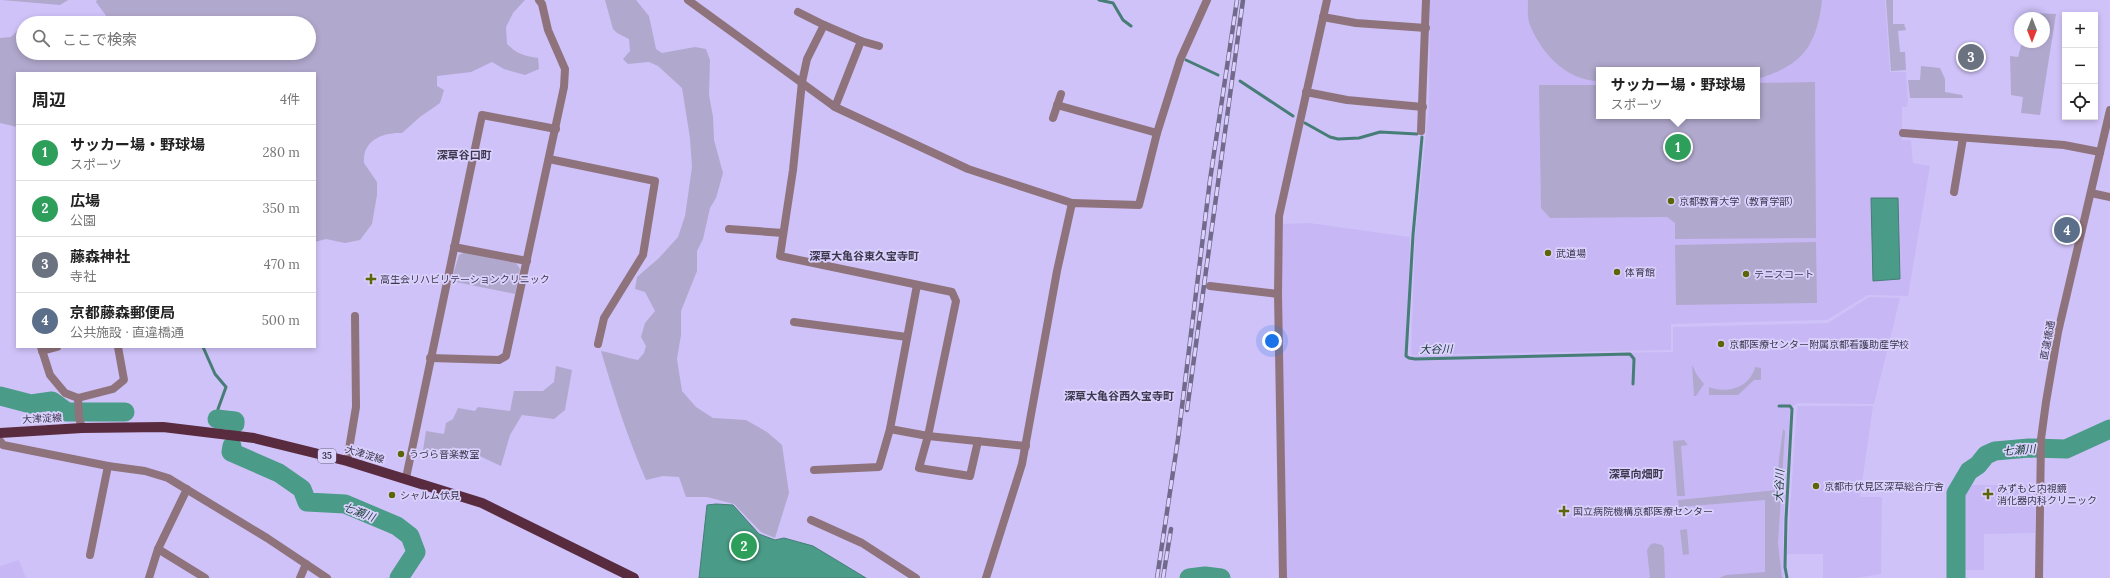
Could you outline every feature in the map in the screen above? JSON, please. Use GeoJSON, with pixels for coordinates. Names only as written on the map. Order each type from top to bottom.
{"type":"FeatureCollection","features":[{"type":"Feature","properties":{"kind":"main road","name":"大津淀線"},"geometry":{"type":"LineString","coordinates":[[0,433],[81,423],[163,427],[254,438],[406,478],[497,510],[634,578]]}},
{"type":"Feature","properties":{"kind":"street"},"geometry":{"type":"LineString","coordinates":[[430,358],[499,360],[506,356],[564,87],[565,69],[548,30],[542,4],[539,0]]}},
{"type":"Feature","properties":{"kind":"street"},"geometry":{"type":"LineString","coordinates":[[688,0],[835,107],[968,169],[1072,203],[1139,205],[1157,133],[1182,58],[1207,0]]}},
{"type":"Feature","properties":{"kind":"street"},"geometry":{"type":"LineString","coordinates":[[1283,578],[1278,294],[1279,216],[1327,0]]}},
{"type":"Feature","properties":{"kind":"street"},"geometry":{"type":"LineString","coordinates":[[1421,131],[1426,0]]}},
{"type":"Feature","properties":{"kind":"street"},"geometry":{"type":"LineString","coordinates":[[798,12],[861,41],[879,46]]}},
{"type":"Feature","properties":{"kind":"street"},"geometry":{"type":"LineString","coordinates":[[1323,17],[1356,23],[1426,28]]}},
{"type":"Feature","properties":{"kind":"street"},"geometry":{"type":"LineString","coordinates":[[824,25],[807,59],[802,82],[793,170],[780,256],[952,292],[956,301],[920,468],[970,476],[978,441]]}},
{"type":"Feature","properties":{"kind":"street"},"geometry":{"type":"LineString","coordinates":[[835,107],[861,41]]}},
{"type":"Feature","properties":{"kind":"street"},"geometry":{"type":"LineString","coordinates":[[1306,92],[1347,100],[1423,106]]}},
{"type":"Feature","properties":{"kind":"street"},"geometry":{"type":"LineString","coordinates":[[1053,118],[1061,94]]}},
{"type":"Feature","properties":{"kind":"street"},"geometry":{"type":"LineString","coordinates":[[1057,106],[1157,133]]}},
{"type":"Feature","properties":{"kind":"street","name":"直違橋通"},"geometry":{"type":"LineString","coordinates":[[2039,578],[2041,442],[2058,332],[2110,110]]}},
{"type":"Feature","properties":{"kind":"street"},"geometry":{"type":"LineString","coordinates":[[406,478],[482,115],[556,129]]}},
{"type":"Feature","properties":{"kind":"street"},"geometry":{"type":"LineString","coordinates":[[1903,133],[2064,144],[2100,152]]}},
{"type":"Feature","properties":{"kind":"street"},"geometry":{"type":"LineString","coordinates":[[1954,192],[1963,138]]}},
{"type":"Feature","properties":{"kind":"street"},"geometry":{"type":"LineString","coordinates":[[549,159],[656,181],[643,255],[604,318],[598,344]]}},
{"type":"Feature","properties":{"kind":"street"},"geometry":{"type":"LineString","coordinates":[[2091,193],[2110,198]]}},
{"type":"Feature","properties":{"kind":"street"},"geometry":{"type":"LineString","coordinates":[[986,578],[1022,464],[1057,271],[1072,203]]}},
{"type":"Feature","properties":{"kind":"street"},"geometry":{"type":"LineString","coordinates":[[729,229],[783,233]]}},
{"type":"Feature","properties":{"kind":"street"},"geometry":{"type":"LineString","coordinates":[[454,246],[527,260]]}},
{"type":"Feature","properties":{"kind":"street"},"geometry":{"type":"LineString","coordinates":[[814,470],[879,467],[890,429],[917,285]]}},
{"type":"Feature","properties":{"kind":"street"},"geometry":{"type":"LineString","coordinates":[[1210,286],[1278,294]]}},
{"type":"Feature","properties":{"kind":"street"},"geometry":{"type":"LineString","coordinates":[[346,461],[356,407],[355,316]]}},
{"type":"Feature","properties":{"kind":"street"},"geometry":{"type":"LineString","coordinates":[[794,322],[907,337]]}},
{"type":"Feature","properties":{"kind":"street"},"geometry":{"type":"LineString","coordinates":[[42,349],[50,375],[64,393],[78,398],[113,389],[124,380],[118,348]]}},
{"type":"Feature","properties":{"kind":"street"},"geometry":{"type":"LineString","coordinates":[[78,398],[81,423]]}},
{"type":"Feature","properties":{"kind":"street"},"geometry":{"type":"LineString","coordinates":[[890,429],[928,436],[1026,446]]}},
{"type":"Feature","properties":{"kind":"street"},"geometry":{"type":"LineString","coordinates":[[0,441],[3,445],[108,466],[145,471],[168,478],[327,578]]}},
{"type":"Feature","properties":{"kind":"street"},"geometry":{"type":"LineString","coordinates":[[90,555],[108,466]]}},
{"type":"Feature","properties":{"kind":"street"},"geometry":{"type":"LineString","coordinates":[[149,578],[158,549],[187,489]]}},
{"type":"Feature","properties":{"kind":"street"},"geometry":{"type":"LineString","coordinates":[[812,520],[862,543],[916,578]]}},
{"type":"Feature","properties":{"kind":"street"},"geometry":{"type":"LineString","coordinates":[[158,549],[205,578]]}},
{"type":"Feature","properties":{"kind":"street"},"geometry":{"type":"LineString","coordinates":[[300,578],[306,564]]}},
{"type":"Feature","properties":{"kind":"shaded area"},"geometry":{"type":"Polygon","coordinates":[[[2,0],[68,0],[60,5],[2,0]]]}},
{"type":"Feature","properties":{"kind":"shaded area"},"geometry":{"type":"Polygon","coordinates":[[[97,0],[525,0],[513,13],[506,27],[507,44],[521,54],[538,58],[539,69],[525,75],[504,69],[492,62],[471,72],[437,76],[437,86],[444,90],[440,103],[420,117],[402,133],[381,136],[375,139],[366,149],[364,163],[377,182],[377,195],[372,224],[360,240],[345,243],[326,239],[316,242],[316,72],[16,72],[16,127],[0,123],[0,38],[11,37],[16,32],[16,60],[316,60],[316,16],[106,16],[96,2],[97,0]]]}},
{"type":"Feature","properties":{"kind":"shaded area"},"geometry":{"type":"Polygon","coordinates":[[[605,0],[636,0],[649,16],[656,49],[662,53],[695,47],[706,49],[710,60],[709,95],[713,117],[714,140],[723,173],[716,198],[710,208],[703,239],[697,251],[697,271],[681,311],[681,335],[677,359],[682,391],[696,407],[713,418],[746,420],[767,432],[782,445],[789,493],[775,538],[761,532],[734,504],[707,497],[686,497],[679,477],[663,476],[646,480],[627,433],[611,384],[601,351],[638,360],[644,353],[646,346],[641,337],[645,323],[655,311],[645,292],[635,289],[637,277],[659,258],[678,237],[685,216],[692,167],[690,138],[682,88],[658,66],[649,62],[628,64],[623,59],[630,51],[629,39],[617,33],[613,29],[605,0]]]}},
{"type":"Feature","properties":{"kind":"shaded area","name":"京都教育大学（教育学部）"},"geometry":{"type":"Polygon","coordinates":[[[1430,0],[1885,0],[1890,72],[1906,72],[1908,100],[1907,107],[1902,107],[1902,140],[1911,140],[1913,163],[1930,166],[1908,296],[1868,295],[1827,320],[1671,324],[1671,350],[1411,355],[1415,237],[1429,105],[1430,0]]]}},
{"type":"Feature","properties":{"kind":"shaded area"},"geometry":{"type":"Polygon","coordinates":[[[1528,0],[1822,0],[1816,30],[1811,42],[1804,52],[1785,68],[1760,78],[1760,67],[1596,67],[1596,81],[1587,80],[1566,71],[1548,55],[1535,35],[1530,25],[1528,16],[1528,0]]]}},
{"type":"Feature","properties":{"kind":"shaded area"},"geometry":{"type":"Polygon","coordinates":[[[1886,0],[1893,0],[1893,24],[1904,24],[1906,30],[1898,31],[1900,52],[1905,52],[1906,70],[1891,71],[1886,0]]]}},
{"type":"Feature","properties":{"kind":"shaded area"},"geometry":{"type":"Polygon","coordinates":[[[2050,14],[2056,14],[2040,115],[2021,113],[2023,97],[2011,95],[2010,56],[2018,57],[2020,48],[2050,48],[2050,14]]]}},
{"type":"Feature","properties":{"kind":"shaded area"},"geometry":{"type":"Polygon","coordinates":[[[1921,66],[1940,68],[1945,79],[1945,92],[1962,95],[1963,98],[1910,98],[1908,80],[1920,80],[1921,66]]]}},
{"type":"Feature","properties":{"kind":"shaded area"},"geometry":{"type":"Polygon","coordinates":[[[1815,82],[1816,238],[1675,239],[1675,223],[1667,217],[1550,218],[1541,208],[1539,85],[1596,85],[1596,119],[1760,119],[1760,83],[1815,82]]]}},
{"type":"Feature","properties":{"kind":"shaded area"},"geometry":{"type":"Polygon","coordinates":[[[1871,198],[1898,198],[1900,279],[1873,281],[1871,198]]]}},
{"type":"Feature","properties":{"kind":"shaded area"},"geometry":{"type":"Polygon","coordinates":[[[1309,223],[1410,237],[1408,356],[1673,352],[1673,327],[1828,323],[1869,297],[1900,298],[1874,404],[1798,403],[1790,409],[1783,528],[1784,578],[1287,578],[1281,303],[1283,224],[1309,223]]]}},
{"type":"Feature","properties":{"kind":"shaded area","name":"テニスコート"},"geometry":{"type":"Polygon","coordinates":[[[1816,242],[1817,303],[1676,305],[1675,245],[1816,242]]]}},
{"type":"Feature","properties":{"kind":"shaded area"},"geometry":{"type":"Polygon","coordinates":[[[465,252],[516,263],[520,269],[515,294],[451,281],[459,255],[465,252]]]}},
{"type":"Feature","properties":{"kind":"shaded area"},"geometry":{"type":"Polygon","coordinates":[[[1692,365],[1704,384],[1696,396],[1694,396],[1692,365]]]}},
{"type":"Feature","properties":{"kind":"shaded area"},"geometry":{"type":"Polygon","coordinates":[[[556,366],[572,370],[565,410],[554,419],[522,415],[510,435],[501,466],[469,451],[423,450],[426,431],[444,434],[446,423],[453,419],[458,408],[475,411],[478,407],[510,411],[514,391],[543,391],[554,382],[556,366]]]}},
{"type":"Feature","properties":{"kind":"shaded area"},"geometry":{"type":"Polygon","coordinates":[[[1755,367],[1761,368],[1761,380],[1754,380],[1738,395],[1709,395],[1709,387],[1723,390],[1736,388],[1743,384],[1748,380],[1755,367]]]}},
{"type":"Feature","properties":{"kind":"shaded area"},"geometry":{"type":"Polygon","coordinates":[[[1797,406],[1873,406],[1860,497],[1882,497],[1881,574],[1856,578],[1823,578],[1823,554],[1787,554],[1797,406]]]}},
{"type":"Feature","properties":{"kind":"shaded area"},"geometry":{"type":"Polygon","coordinates":[[[1783,429],[1785,431],[1778,543],[1782,578],[1719,578],[1726,575],[1765,572],[1765,500],[1679,507],[1678,500],[1777,490],[1783,429]]]}},
{"type":"Feature","properties":{"kind":"shaded area"},"geometry":{"type":"Polygon","coordinates":[[[1684,440],[1688,445],[1681,446],[1685,496],[1677,496],[1673,441],[1684,440]]]}},
{"type":"Feature","properties":{"kind":"shaded area"},"geometry":{"type":"Polygon","coordinates":[[[1966,485],[2035,485],[2035,533],[1984,534],[1984,570],[1961,570],[1961,496],[1966,485]]]}},
{"type":"Feature","properties":{"kind":"shaded area"},"geometry":{"type":"Polygon","coordinates":[[[707,505],[733,505],[759,534],[775,540],[784,538],[813,546],[866,578],[699,578],[707,505]]]}},
{"type":"Feature","properties":{"kind":"shaded area"},"geometry":{"type":"Polygon","coordinates":[[[1687,529],[1689,554],[1683,555],[1680,530],[1687,529]]]}},
{"type":"Feature","properties":{"kind":"shaded area"},"geometry":{"type":"Polygon","coordinates":[[[1654,543],[1662,545],[1664,548],[1665,578],[1650,578],[1647,550],[1650,545],[1654,543]]]}},
{"type":"Feature","properties":{"kind":"shaded area"},"geometry":{"type":"Polygon","coordinates":[[[19,560],[26,578],[0,578],[0,566],[19,560]]]}},
{"type":"Feature","properties":{"kind":"waterway","name":"大谷川"},"geometry":{"type":"LineString","coordinates":[[1099,0],[1113,3],[1123,20],[1131,26]]}},
{"type":"Feature","properties":{"kind":"waterway","name":"大谷川"},"geometry":{"type":"LineString","coordinates":[[1186,60],[1218,75]]}},
{"type":"Feature","properties":{"kind":"waterway","name":"大谷川"},"geometry":{"type":"LineString","coordinates":[[1240,81],[1293,116]]}},
{"type":"Feature","properties":{"kind":"waterway","name":"大谷川"},"geometry":{"type":"LineString","coordinates":[[1305,123],[1330,137],[1338,139],[1359,138],[1380,132],[1417,134]]}},
{"type":"Feature","properties":{"kind":"waterway","name":"大谷川"},"geometry":{"type":"LineString","coordinates":[[1422,137],[1413,235],[1406,356],[1415,359],[1630,354],[1634,359],[1633,384]]}},
{"type":"Feature","properties":{"kind":"waterway"},"geometry":{"type":"LineString","coordinates":[[203,348],[215,374],[226,387],[218,409],[218,419]]}},
{"type":"Feature","properties":{"kind":"waterway","name":"七瀬川"},"geometry":{"type":"LineString","coordinates":[[0,396],[31,404],[52,401],[67,412],[125,412]]}},
{"type":"Feature","properties":{"kind":"waterway","name":"大谷川"},"geometry":{"type":"LineString","coordinates":[[1779,406],[1790,406],[1792,409],[1786,519],[1785,567],[1787,578]]}},
{"type":"Feature","properties":{"kind":"waterway","name":"七瀬川"},"geometry":{"type":"LineString","coordinates":[[217,419],[235,421],[235,424]]}},
{"type":"Feature","properties":{"kind":"waterway","name":"七瀬川"},"geometry":{"type":"LineString","coordinates":[[1956,578],[1956,493],[1969,471],[1978,465],[1986,455],[1995,451],[2029,448],[2066,449],[2110,429]]}},
{"type":"Feature","properties":{"kind":"waterway","name":"七瀬川"},"geometry":{"type":"LineString","coordinates":[[232,446],[231,452],[279,473],[302,489],[307,502],[345,504],[397,526],[410,536],[416,552],[399,578]]}},
{"type":"Feature","properties":{"kind":"waterway","name":"七瀬川"},"geometry":{"type":"LineString","coordinates":[[1189,578],[1205,576],[1221,578]]}},
{"type":"Feature","properties":{"kind":"railway"},"geometry":{"type":"LineString","coordinates":[[1157,578],[1178,439],[1210,180],[1237,0]]}},
{"type":"Feature","properties":{"kind":"railway"},"geometry":{"type":"LineString","coordinates":[[1187,410],[1243,0]]}},
{"type":"Feature","properties":{"kind":"railway"},"geometry":{"type":"LineString","coordinates":[[1163,578],[1171,529]]}},
{"type":"Feature","properties":{"kind":"place","name":"藤森神社"},"geometry":{"type":"Point","coordinates":[1971,57]}},
{"type":"Feature","properties":{"kind":"place","name":"サッカー場・野球場"},"geometry":{"type":"Point","coordinates":[1678,147]}},
{"type":"Feature","properties":{"kind":"place","name":"京都教育大学（教育学部）"},"geometry":{"type":"Point","coordinates":[1671,201]}},
{"type":"Feature","properties":{"kind":"place","name":"京都藤森郵便局"},"geometry":{"type":"Point","coordinates":[2067,230]}},
{"type":"Feature","properties":{"kind":"place","name":"武道場"},"geometry":{"type":"Point","coordinates":[1548,253]}},
{"type":"Feature","properties":{"kind":"place","name":"体育館"},"geometry":{"type":"Point","coordinates":[1617,272]}},
{"type":"Feature","properties":{"kind":"place","name":"テニスコート"},"geometry":{"type":"Point","coordinates":[1746,274]}},
{"type":"Feature","properties":{"kind":"place","name":"高生会リハビリテーションクリニック"},"geometry":{"type":"Point","coordinates":[371,279]}},
{"type":"Feature","properties":{"kind":"place","name":"京都医療センター附属京都看護助産学校"},"geometry":{"type":"Point","coordinates":[1721,344]}},
{"type":"Feature","properties":{"kind":"place","name":"うづら音楽教室"},"geometry":{"type":"Point","coordinates":[401,454]}},
{"type":"Feature","properties":{"kind":"place","name":"京都市伏見区深草総合庁舎"},"geometry":{"type":"Point","coordinates":[1816,486]}},
{"type":"Feature","properties":{"kind":"place","name":"みずもと内視鏡 消化器内科クリニック"},"geometry":{"type":"Point","coordinates":[1988,494]}},
{"type":"Feature","properties":{"kind":"place","name":"シャルム伏見"},"geometry":{"type":"Point","coordinates":[392,495]}},
{"type":"Feature","properties":{"kind":"place","name":"国立病院機構京都医療センター"},"geometry":{"type":"Point","coordinates":[1564,511]}},
{"type":"Feature","properties":{"kind":"place","name":"広場"},"geometry":{"type":"Point","coordinates":[744,546]}},
{"type":"Feature","properties":{"kind":"district","name":"深草谷口町"},"geometry":{"type":"Point","coordinates":[464,155]}},
{"type":"Feature","properties":{"kind":"district","name":"深草大亀谷東久宝寺町"},"geometry":{"type":"Point","coordinates":[864,256]}},
{"type":"Feature","properties":{"kind":"district","name":"深草大亀谷西久宝寺町"},"geometry":{"type":"Point","coordinates":[1119,396]}},
{"type":"Feature","properties":{"kind":"district","name":"深草向畑町"},"geometry":{"type":"Point","coordinates":[1636,474]}}]}
